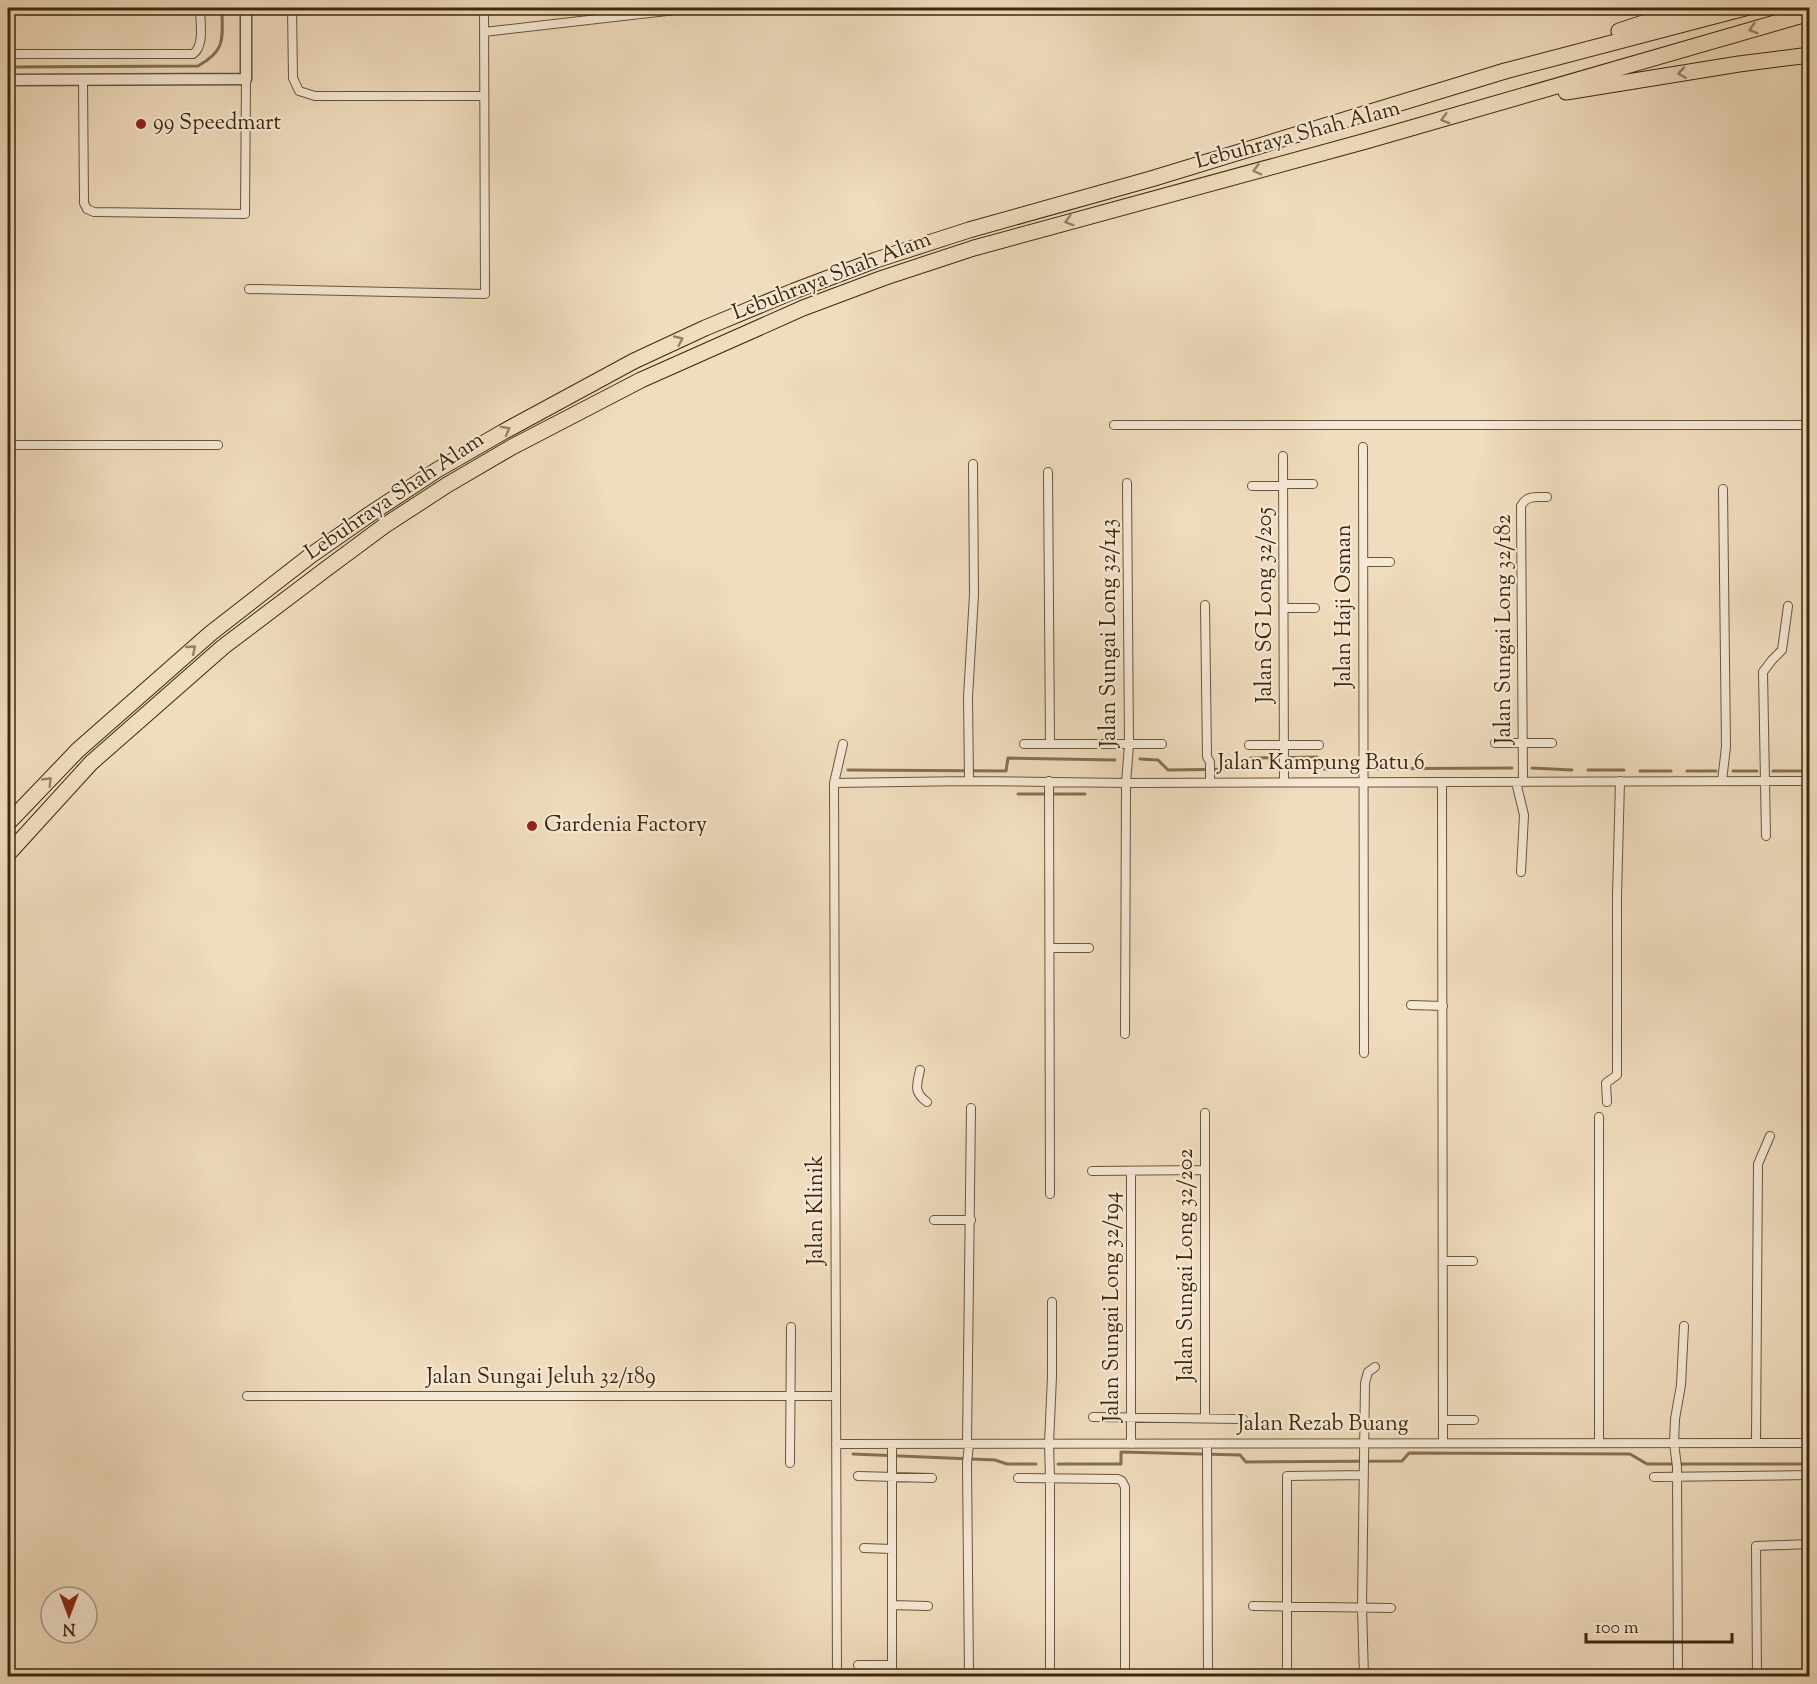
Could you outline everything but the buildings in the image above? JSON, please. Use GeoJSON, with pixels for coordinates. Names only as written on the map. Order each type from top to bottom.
{"type":"FeatureCollection","features":[{"type":"Feature","properties":{"kind":"highway"},"geometry":{"type":"LineString","coordinates":[[1505,71],[1689,8]]}},
{"type":"Feature","properties":{"kind":"highway","name":"Lebuhraya Shah Alam"},"geometry":{"type":"LineString","coordinates":[[8,823],[78,750],[211,633],[310,556],[437,470],[634,361],[794,291],[876,260],[969,230],[1151,179],[1505,71],[1745,8]]}},
{"type":"Feature","properties":{"kind":"highway","name":"Lebuhraya Shah Alam"},"geometry":{"type":"LineString","coordinates":[[8,854],[99,756],[223,647],[316,576],[384,526],[447,485],[512,447],[641,380],[803,308],[924,264],[1081,218],[1486,107],[1809,13]]}},
{"type":"Feature","properties":{"kind":"highway"},"geometry":{"type":"LineString","coordinates":[[1486,107],[1706,69],[1809,55]]}},
{"type":"Feature","properties":{"kind":"street"},"geometry":{"type":"LineString","coordinates":[[8,54],[193,54],[198,51],[200,45],[200,8]]}},
{"type":"Feature","properties":{"kind":"street"},"geometry":{"type":"LineString","coordinates":[[83,81],[84,202],[87,209],[94,212],[245,214],[246,8]]}},
{"type":"Feature","properties":{"kind":"street"},"geometry":{"type":"LineString","coordinates":[[292,8],[293,78],[299,91],[315,96],[484,96]]}},
{"type":"Feature","properties":{"kind":"street"},"geometry":{"type":"LineString","coordinates":[[249,289],[485,294],[484,8]]}},
{"type":"Feature","properties":{"kind":"street"},"geometry":{"type":"LineString","coordinates":[[484,32],[693,8]]}},
{"type":"Feature","properties":{"kind":"street"},"geometry":{"type":"LineString","coordinates":[[8,80],[246,79]]}},
{"type":"Feature","properties":{"kind":"street"},"geometry":{"type":"LineString","coordinates":[[1114,425],[1809,425]]}},
{"type":"Feature","properties":{"kind":"street"},"geometry":{"type":"LineString","coordinates":[[8,445],[218,445]]}},
{"type":"Feature","properties":{"kind":"street","name":"Jalan Haji Osman"},"geometry":{"type":"LineString","coordinates":[[1363,447],[1363,779],[1367,902],[1364,1053]]}},
{"type":"Feature","properties":{"kind":"street","name":"Jalan SG Long 32/205"},"geometry":{"type":"LineString","coordinates":[[1283,456],[1284,782]]}},
{"type":"Feature","properties":{"kind":"street"},"geometry":{"type":"LineString","coordinates":[[969,781],[968,697],[974,595],[973,464]]}},
{"type":"Feature","properties":{"kind":"street"},"geometry":{"type":"LineString","coordinates":[[1048,472],[1050,744]]}},
{"type":"Feature","properties":{"kind":"street","name":"Jalan Sungai Long 32/143"},"geometry":{"type":"LineString","coordinates":[[1125,1034],[1126,783],[1129,745],[1127,483]]}},
{"type":"Feature","properties":{"kind":"street"},"geometry":{"type":"LineString","coordinates":[[1252,486],[1313,484]]}},
{"type":"Feature","properties":{"kind":"street"},"geometry":{"type":"LineString","coordinates":[[1722,781],[1726,747],[1723,489]]}},
{"type":"Feature","properties":{"kind":"street","name":"Jalan Sungai Long 32/182"},"geometry":{"type":"LineString","coordinates":[[1521,872],[1524,815],[1520,782],[1523,743],[1521,506],[1528,498],[1547,497]]}},
{"type":"Feature","properties":{"kind":"street"},"geometry":{"type":"LineString","coordinates":[[1364,562],[1390,562]]}},
{"type":"Feature","properties":{"kind":"street"},"geometry":{"type":"LineString","coordinates":[[1205,605],[1207,757],[1210,762],[1210,783]]}},
{"type":"Feature","properties":{"kind":"street"},"geometry":{"type":"LineString","coordinates":[[1766,836],[1763,672],[1782,650],[1788,606]]}},
{"type":"Feature","properties":{"kind":"street"},"geometry":{"type":"LineString","coordinates":[[1284,608],[1315,609]]}},
{"type":"Feature","properties":{"kind":"street"},"geometry":{"type":"LineString","coordinates":[[1495,743],[1552,743]]}},
{"type":"Feature","properties":{"kind":"street","name":"Jalan Klinik"},"geometry":{"type":"LineString","coordinates":[[837,1677],[834,783],[843,744]]}},
{"type":"Feature","properties":{"kind":"street"},"geometry":{"type":"LineString","coordinates":[[1024,744],[1162,744]]}},
{"type":"Feature","properties":{"kind":"street"},"geometry":{"type":"LineString","coordinates":[[1249,745],[1319,745]]}},
{"type":"Feature","properties":{"kind":"street","name":"Jalan Kampung Batu 6"},"geometry":{"type":"LineString","coordinates":[[834,783],[969,781],[1049,784],[1210,783],[1363,779],[1442,782],[1809,781]]}},
{"type":"Feature","properties":{"kind":"street"},"geometry":{"type":"LineString","coordinates":[[1607,1102],[1606,1083],[1617,1075],[1617,896],[1620,781]]}},
{"type":"Feature","properties":{"kind":"street"},"geometry":{"type":"LineString","coordinates":[[1442,782],[1443,1443]]}},
{"type":"Feature","properties":{"kind":"street"},"geometry":{"type":"LineString","coordinates":[[1049,784],[1050,1194]]}},
{"type":"Feature","properties":{"kind":"street"},"geometry":{"type":"LineString","coordinates":[[1050,948],[1089,948]]}},
{"type":"Feature","properties":{"kind":"street"},"geometry":{"type":"LineString","coordinates":[[1411,1005],[1443,1005]]}},
{"type":"Feature","properties":{"kind":"street"},"geometry":{"type":"LineString","coordinates":[[920,1070],[917,1091],[927,1102]]}},
{"type":"Feature","properties":{"kind":"street"},"geometry":{"type":"LineString","coordinates":[[969,1677],[971,1108]]}},
{"type":"Feature","properties":{"kind":"street","name":"Jalan Sungai Long 32/202"},"geometry":{"type":"LineString","coordinates":[[1204,1113],[1205,1418]]}},
{"type":"Feature","properties":{"kind":"street"},"geometry":{"type":"LineString","coordinates":[[1599,1117],[1599,1443]]}},
{"type":"Feature","properties":{"kind":"street"},"geometry":{"type":"LineString","coordinates":[[1756,1443],[1758,1164],[1770,1136]]}},
{"type":"Feature","properties":{"kind":"street"},"geometry":{"type":"LineString","coordinates":[[1092,1171],[1205,1170]]}},
{"type":"Feature","properties":{"kind":"street","name":"Jalan Sungai Long 32/194"},"geometry":{"type":"LineString","coordinates":[[1131,1171],[1131,1444]]}},
{"type":"Feature","properties":{"kind":"street"},"geometry":{"type":"LineString","coordinates":[[934,1220],[971,1220]]}},
{"type":"Feature","properties":{"kind":"street"},"geometry":{"type":"LineString","coordinates":[[1443,1261],[1473,1262]]}},
{"type":"Feature","properties":{"kind":"street"},"geometry":{"type":"LineString","coordinates":[[1050,1677],[1049,1444],[1052,1302]]}},
{"type":"Feature","properties":{"kind":"street"},"geometry":{"type":"LineString","coordinates":[[1678,1677],[1677,1472],[1674,1443],[1675,1419],[1681,1385],[1684,1326]]}},
{"type":"Feature","properties":{"kind":"street"},"geometry":{"type":"LineString","coordinates":[[790,1463],[791,1328]]}},
{"type":"Feature","properties":{"kind":"street"},"geometry":{"type":"LineString","coordinates":[[1364,1677],[1362,1608],[1365,1383],[1368,1372],[1375,1366]]}},
{"type":"Feature","properties":{"kind":"street","name":"Jalan Sungai Jeluh 32/189"},"geometry":{"type":"LineString","coordinates":[[247,1396],[836,1396]]}},
{"type":"Feature","properties":{"kind":"street"},"geometry":{"type":"LineString","coordinates":[[1093,1417],[1243,1419]]}},
{"type":"Feature","properties":{"kind":"street"},"geometry":{"type":"LineString","coordinates":[[1443,1420],[1474,1420]]}},
{"type":"Feature","properties":{"kind":"street","name":"Jalan Rezab Buang"},"geometry":{"type":"LineString","coordinates":[[836,1444],[892,1444],[968,1451],[1049,1444],[1809,1443]]}},
{"type":"Feature","properties":{"kind":"street"},"geometry":{"type":"LineString","coordinates":[[892,1444],[892,1677]]}},
{"type":"Feature","properties":{"kind":"street"},"geometry":{"type":"LineString","coordinates":[[1207,1444],[1208,1677]]}},
{"type":"Feature","properties":{"kind":"street"},"geometry":{"type":"LineString","coordinates":[[1287,1677],[1287,1476],[1364,1472]]}},
{"type":"Feature","properties":{"kind":"street"},"geometry":{"type":"LineString","coordinates":[[1654,1477],[1677,1472],[1809,1475]]}},
{"type":"Feature","properties":{"kind":"street"},"geometry":{"type":"LineString","coordinates":[[858,1476],[932,1478]]}},
{"type":"Feature","properties":{"kind":"street"},"geometry":{"type":"LineString","coordinates":[[1018,1478],[1118,1479],[1122,1481],[1125,1487],[1125,1677]]}},
{"type":"Feature","properties":{"kind":"street"},"geometry":{"type":"LineString","coordinates":[[1757,1677],[1756,1546],[1809,1544]]}},
{"type":"Feature","properties":{"kind":"street"},"geometry":{"type":"LineString","coordinates":[[864,1548],[892,1549]]}},
{"type":"Feature","properties":{"kind":"street"},"geometry":{"type":"LineString","coordinates":[[892,1605],[928,1606]]}},
{"type":"Feature","properties":{"kind":"street"},"geometry":{"type":"LineString","coordinates":[[1253,1606],[1391,1608]]}},
{"type":"Feature","properties":{"kind":"street"},"geometry":{"type":"LineString","coordinates":[[858,1665],[892,1665]]}},
{"type":"Feature","properties":{"kind":"waterway"},"geometry":{"type":"LineString","coordinates":[[8,67],[198,66],[214,54],[221,42],[222,8]]}},
{"type":"Feature","properties":{"kind":"waterway"},"geometry":{"type":"LineString","coordinates":[[1140,759],[1158,760],[1168,770],[1243,769],[1251,758],[1317,757],[1324,769],[1512,768]]}},
{"type":"Feature","properties":{"kind":"waterway"},"geometry":{"type":"LineString","coordinates":[[848,770],[1006,771],[1008,758],[1115,760]]}},
{"type":"Feature","properties":{"kind":"waterway"},"geometry":{"type":"LineString","coordinates":[[1532,768],[1572,770]]}},
{"type":"Feature","properties":{"kind":"waterway"},"geometry":{"type":"LineString","coordinates":[[1588,770],[1624,770]]}},
{"type":"Feature","properties":{"kind":"waterway"},"geometry":{"type":"LineString","coordinates":[[1640,771],[1671,771]]}},
{"type":"Feature","properties":{"kind":"waterway"},"geometry":{"type":"LineString","coordinates":[[1687,771],[1716,771]]}},
{"type":"Feature","properties":{"kind":"waterway"},"geometry":{"type":"LineString","coordinates":[[1733,771],[1757,771]]}},
{"type":"Feature","properties":{"kind":"waterway"},"geometry":{"type":"LineString","coordinates":[[1773,771],[1810,771]]}},
{"type":"Feature","properties":{"kind":"waterway"},"geometry":{"type":"LineString","coordinates":[[1018,794],[1085,794]]}},
{"type":"Feature","properties":{"kind":"waterway"},"geometry":{"type":"LineString","coordinates":[[1058,1464],[1121,1464],[1121,1452],[1240,1455],[1246,1462],[1402,1461],[1409,1453],[1630,1454],[1647,1464],[1810,1464]]}},
{"type":"Feature","properties":{"kind":"waterway"},"geometry":{"type":"LineString","coordinates":[[853,1454],[1036,1464]]}},
{"type":"Feature","properties":{"kind":"place","name":"99 Speedmart"},"geometry":{"type":"Point","coordinates":[141,124]}},
{"type":"Feature","properties":{"kind":"place","name":"Gardenia Factory"},"geometry":{"type":"Point","coordinates":[532,826]}}]}
